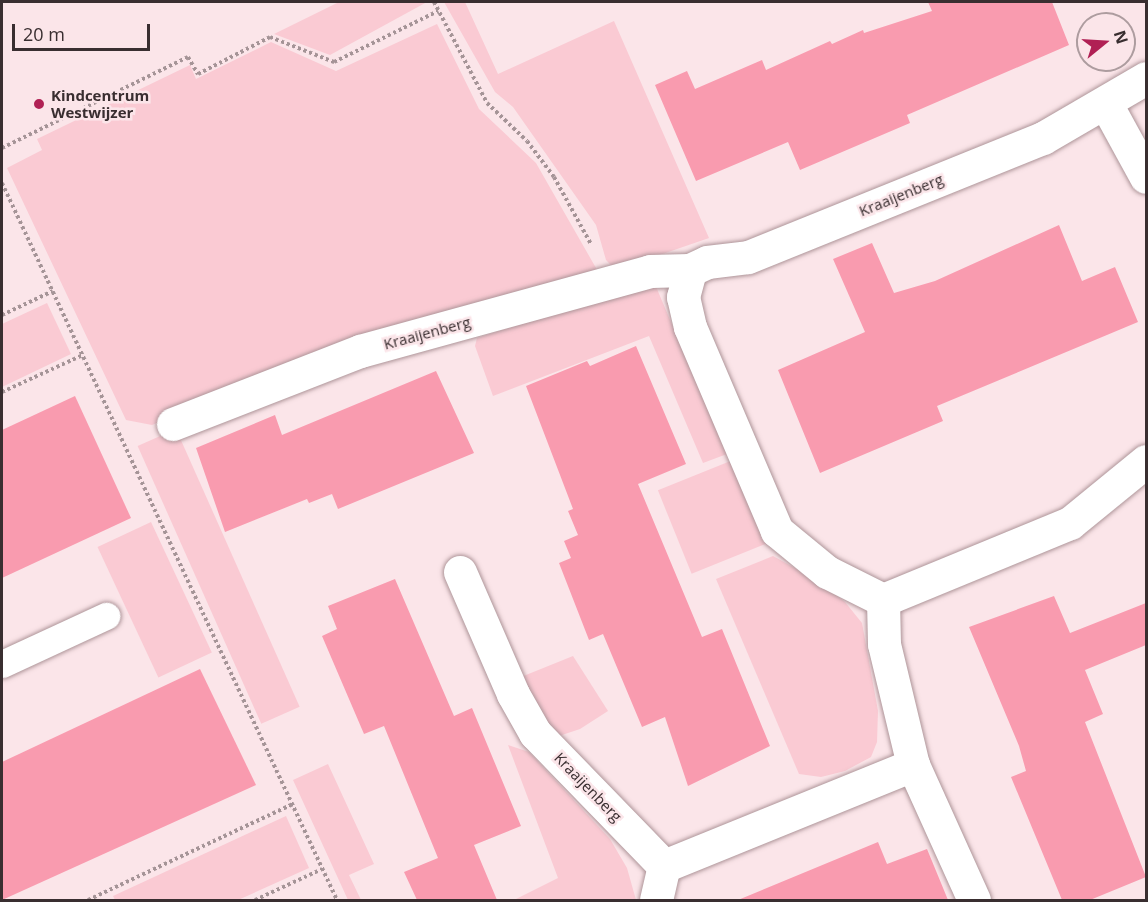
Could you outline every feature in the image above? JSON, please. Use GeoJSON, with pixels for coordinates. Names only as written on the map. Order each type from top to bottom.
{"type":"FeatureCollection","features":[{"type":"Feature","properties":{"kind":"street","name":"Kraaijenberg"},"geometry":{"type":"LineString","coordinates":[[173,424],[360,351],[650,271],[690,270],[707,262],[748,257],[1043,138],[1106,104],[1146,78]]}},
{"type":"Feature","properties":{"kind":"street"},"geometry":{"type":"LineString","coordinates":[[1106,104],[1146,177]]}},
{"type":"Feature","properties":{"kind":"street"},"geometry":{"type":"LineString","coordinates":[[690,270],[683,297],[690,327],[777,531],[826,572],[883,600],[1070,523],[1146,460]]}},
{"type":"Feature","properties":{"kind":"street","name":"Kraaijenberg"},"geometry":{"type":"LineString","coordinates":[[460,572],[513,694],[535,733],[664,866]]}},
{"type":"Feature","properties":{"kind":"street"},"geometry":{"type":"LineString","coordinates":[[883,600],[884,644],[913,765],[974,900]]}},
{"type":"Feature","properties":{"kind":"street"},"geometry":{"type":"LineString","coordinates":[[656,900],[664,866],[913,765]]}},
{"type":"Feature","properties":{"kind":"lane"},"geometry":{"type":"LineString","coordinates":[[2,664],[106,616]]}},
{"type":"Feature","properties":{"kind":"path"},"geometry":{"type":"LineString","coordinates":[[434,2],[487,103],[527,141],[554,177],[610,282]]}},
{"type":"Feature","properties":{"kind":"path"},"geometry":{"type":"LineString","coordinates":[[2,148],[188,57],[198,74],[270,38],[334,62],[438,11]]}},
{"type":"Feature","properties":{"kind":"path"},"geometry":{"type":"LineString","coordinates":[[2,183],[337,900]]}},
{"type":"Feature","properties":{"kind":"path"},"geometry":{"type":"LineString","coordinates":[[2,315],[53,291]]}},
{"type":"Feature","properties":{"kind":"path"},"geometry":{"type":"LineString","coordinates":[[2,393],[83,355]]}},
{"type":"Feature","properties":{"kind":"path"},"geometry":{"type":"LineString","coordinates":[[88,900],[293,804]]}},
{"type":"Feature","properties":{"kind":"path"},"geometry":{"type":"LineString","coordinates":[[255,900],[322,869]]}},
{"type":"Feature","properties":{"kind":"shaded area"},"geometry":{"type":"Polygon","coordinates":[[[339,2],[427,2],[330,55],[274,34],[339,2]]]}},
{"type":"Feature","properties":{"kind":"shaded area"},"geometry":{"type":"Polygon","coordinates":[[[444,2],[465,2],[498,74],[614,21],[709,238],[616,270],[606,260],[596,225],[513,107],[495,92],[444,2]]]}},
{"type":"Feature","properties":{"kind":"shaded area"},"geometry":{"type":"Polygon","coordinates":[[[437,24],[479,109],[536,163],[600,275],[359,339],[152,425],[126,420],[7,168],[42,150],[37,139],[190,65],[196,79],[271,42],[336,71],[437,24]]]}},
{"type":"Feature","properties":{"kind":"shaded area"},"geometry":{"type":"Polygon","coordinates":[[[654,282],[727,454],[703,463],[649,336],[493,396],[475,346],[477,338],[654,282]]]}},
{"type":"Feature","properties":{"kind":"shaded area"},"geometry":{"type":"Polygon","coordinates":[[[47,303],[71,354],[2,387],[2,324],[47,303]]]}},
{"type":"Feature","properties":{"kind":"shaded area"},"geometry":{"type":"Polygon","coordinates":[[[176,429],[300,707],[261,724],[138,446],[176,429]]]}},
{"type":"Feature","properties":{"kind":"shaded area"},"geometry":{"type":"Polygon","coordinates":[[[733,460],[767,543],[692,574],[658,490],[733,460]]]}},
{"type":"Feature","properties":{"kind":"shaded area"},"geometry":{"type":"Polygon","coordinates":[[[151,522],[212,653],[158,677],[98,547],[151,522]]]}},
{"type":"Feature","properties":{"kind":"shaded area"},"geometry":{"type":"Polygon","coordinates":[[[773,556],[820,582],[845,602],[862,623],[878,711],[877,742],[871,757],[845,771],[821,777],[799,774],[716,579],[773,556]]]}},
{"type":"Feature","properties":{"kind":"shaded area"},"geometry":{"type":"Polygon","coordinates":[[[573,656],[608,711],[580,729],[559,736],[547,724],[521,677],[573,656]]]}},
{"type":"Feature","properties":{"kind":"shaded area"},"geometry":{"type":"Polygon","coordinates":[[[508,745],[529,752],[610,839],[627,868],[636,900],[514,900],[558,878],[508,745]]]}},
{"type":"Feature","properties":{"kind":"shaded area"},"geometry":{"type":"Polygon","coordinates":[[[328,764],[374,864],[349,875],[361,900],[348,900],[293,780],[328,764]]]}},
{"type":"Feature","properties":{"kind":"shaded area"},"geometry":{"type":"Polygon","coordinates":[[[286,816],[309,868],[238,900],[115,900],[113,896],[286,816]]]}},
{"type":"Feature","properties":{"kind":"building"},"geometry":{"type":"Polygon","coordinates":[[[928,2],[1052,2],[1069,45],[907,115],[910,123],[800,170],[788,142],[696,181],[655,85],[687,71],[695,89],[762,60],[766,70],[830,41],[832,44],[863,30],[864,33],[932,11],[928,2]]]}},
{"type":"Feature","properties":{"kind":"building"},"geometry":{"type":"Polygon","coordinates":[[[1059,225],[1082,281],[1115,267],[1138,322],[937,406],[943,421],[820,473],[778,370],[865,332],[833,259],[872,243],[894,293],[935,281],[1059,225]]]}},
{"type":"Feature","properties":{"kind":"building"},"geometry":{"type":"Polygon","coordinates":[[[636,346],[686,464],[638,484],[702,637],[722,629],[770,746],[688,786],[665,717],[642,727],[603,634],[589,640],[559,563],[571,558],[564,541],[578,535],[568,511],[573,509],[526,386],[587,361],[590,366],[636,346]]]}},
{"type":"Feature","properties":{"kind":"building"},"geometry":{"type":"Polygon","coordinates":[[[436,371],[474,453],[338,509],[332,494],[309,503],[307,499],[225,532],[196,448],[275,415],[282,435],[436,371]]]}},
{"type":"Feature","properties":{"kind":"building"},"geometry":{"type":"Polygon","coordinates":[[[75,396],[131,518],[2,578],[2,430],[75,396]]]}},
{"type":"Feature","properties":{"kind":"building"},"geometry":{"type":"Polygon","coordinates":[[[395,579],[454,716],[472,708],[521,826],[474,845],[497,900],[417,900],[404,872],[438,858],[384,726],[364,734],[322,636],[337,629],[328,606],[395,579]]]}},
{"type":"Feature","properties":{"kind":"building"},"geometry":{"type":"Polygon","coordinates":[[[1054,596],[1070,633],[1146,603],[1146,645],[1085,670],[1103,714],[1085,722],[1146,877],[1090,900],[1062,900],[1011,777],[1026,771],[1019,746],[969,627],[1054,596]]]}},
{"type":"Feature","properties":{"kind":"building"},"geometry":{"type":"Polygon","coordinates":[[[200,669],[256,785],[2,900],[2,762],[200,669]]]}},
{"type":"Feature","properties":{"kind":"building"},"geometry":{"type":"Polygon","coordinates":[[[878,842],[887,864],[927,849],[948,900],[738,900],[878,842]]]}},
{"type":"Feature","properties":{"kind":"place","name":"Kindcentrum Westwijzer"},"geometry":{"type":"Point","coordinates":[39,104]}}]}
